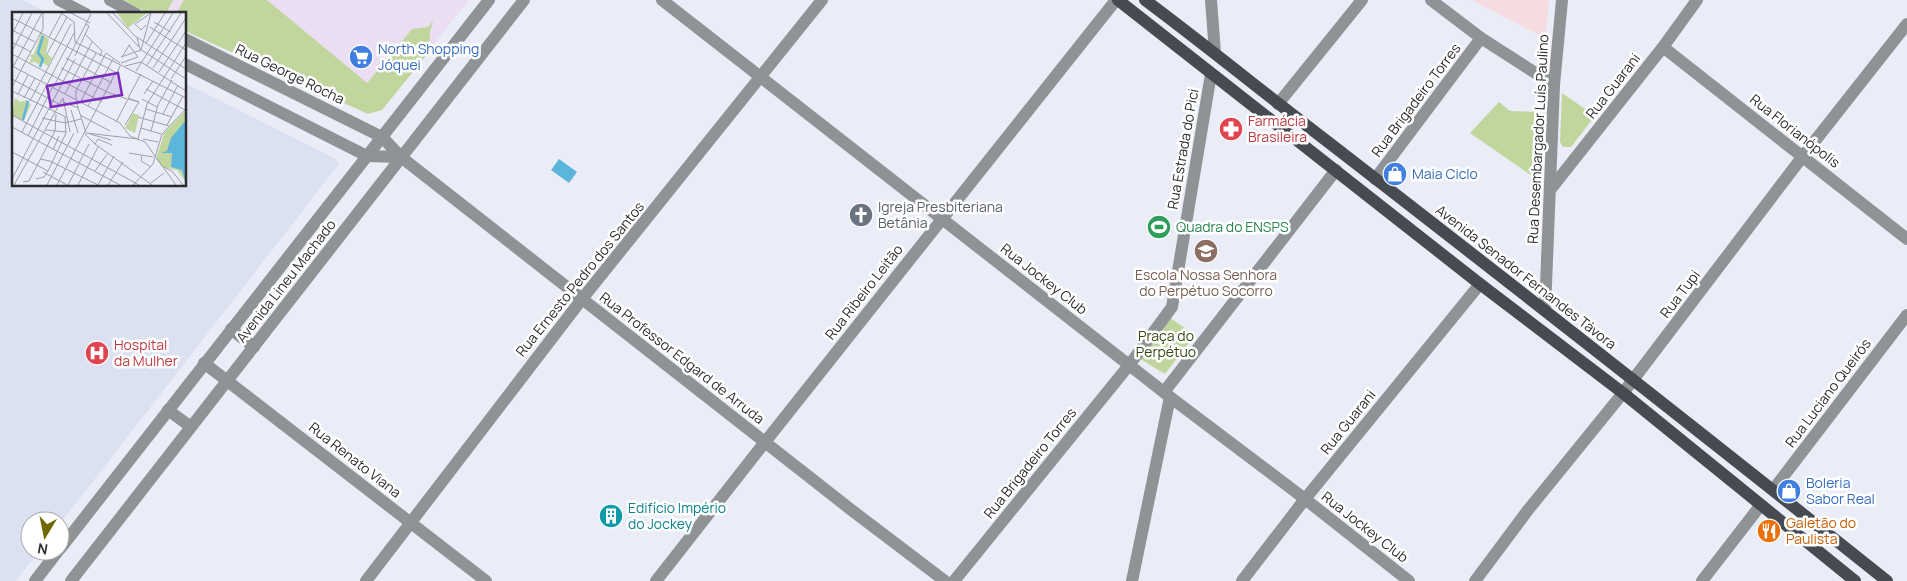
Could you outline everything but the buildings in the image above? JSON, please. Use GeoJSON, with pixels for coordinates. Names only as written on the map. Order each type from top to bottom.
{"type":"FeatureCollection","features":[{"type":"Feature","properties":{"kind":"main road"},"geometry":{"type":"LineString","coordinates":[[1117,0],[1480,284],[1623,393],[1760,506],[1856,581]]}},
{"type":"Feature","properties":{"kind":"main road","name":"Avenida Senador Fernandes Távora"},"geometry":{"type":"LineString","coordinates":[[1145,0],[1545,310],[1887,581]]}},
{"type":"Feature","properties":{"kind":"street"},"geometry":{"type":"LineString","coordinates":[[59,0],[82,12]]}},
{"type":"Feature","properties":{"kind":"street"},"geometry":{"type":"LineString","coordinates":[[110,0],[132,12]]}},
{"type":"Feature","properties":{"kind":"street","name":"Avenida Lineu Machado"},"geometry":{"type":"LineString","coordinates":[[70,536],[489,0]]}},
{"type":"Feature","properties":{"kind":"street","name":"Avenida Lineu Machado"},"geometry":{"type":"LineString","coordinates":[[71,581],[524,0]]}},
{"type":"Feature","properties":{"kind":"street","name":"Rua Jockey Club"},"geometry":{"type":"LineString","coordinates":[[662,0],[1130,364],[1167,395],[1305,499],[1409,581]]}},
{"type":"Feature","properties":{"kind":"street","name":"Rua Ernesto Pedro dos Santos"},"geometry":{"type":"LineString","coordinates":[[366,581],[511,389],[822,0]]}},
{"type":"Feature","properties":{"kind":"street","name":"Rua Ribeiro Leitão"},"geometry":{"type":"LineString","coordinates":[[656,581],[764,442],[1117,0]]}},
{"type":"Feature","properties":{"kind":"street"},"geometry":{"type":"LineString","coordinates":[[1211,0],[1215,53]]}},
{"type":"Feature","properties":{"kind":"street"},"geometry":{"type":"LineString","coordinates":[[1278,104],[1362,0]]}},
{"type":"Feature","properties":{"kind":"street"},"geometry":{"type":"LineString","coordinates":[[1431,0],[1481,38],[1554,85]]}},
{"type":"Feature","properties":{"kind":"street","name":"Rua Desembargador Luís Paulino"},"geometry":{"type":"LineString","coordinates":[[1545,310],[1554,85],[1562,0]]}},
{"type":"Feature","properties":{"kind":"street","name":"Rua Guarani"},"geometry":{"type":"LineString","coordinates":[[1550,190],[1663,47],[1697,0]]}},
{"type":"Feature","properties":{"kind":"street","name":"Rua Tupi"},"geometry":{"type":"LineString","coordinates":[[1475,581],[1528,510],[1623,393],[1803,156],[1907,24]]}},
{"type":"Feature","properties":{"kind":"street","name":"Rua Brigadeiro Torres"},"geometry":{"type":"LineString","coordinates":[[1375,179],[1481,38]]}},
{"type":"Feature","properties":{"kind":"street","name":"Rua George Rocha"},"geometry":{"type":"LineString","coordinates":[[186,39],[382,137]]}},
{"type":"Feature","properties":{"kind":"street","name":"Rua Florianópolis"},"geometry":{"type":"LineString","coordinates":[[1663,47],[1907,239]]}},
{"type":"Feature","properties":{"kind":"street"},"geometry":{"type":"LineString","coordinates":[[186,65],[367,156],[401,157]]}},
{"type":"Feature","properties":{"kind":"street","name":"Rua Estrada do Pici"},"geometry":{"type":"LineString","coordinates":[[1130,364],[1172,307],[1211,74]]}},
{"type":"Feature","properties":{"kind":"street","name":"Rua Professor Edgard de Arruda"},"geometry":{"type":"LineString","coordinates":[[382,137],[401,157],[764,442],[945,581]]}},
{"type":"Feature","properties":{"kind":"street"},"geometry":{"type":"LineString","coordinates":[[1132,581],[1167,395],[1336,170]]}},
{"type":"Feature","properties":{"kind":"street","name":"Rua Guarani"},"geometry":{"type":"LineString","coordinates":[[1242,581],[1305,499],[1480,284]]}},
{"type":"Feature","properties":{"kind":"street","name":"Rua Luciano Queirós"},"geometry":{"type":"LineString","coordinates":[[1773,490],[1907,315]]}},
{"type":"Feature","properties":{"kind":"street"},"geometry":{"type":"LineString","coordinates":[[231,329],[254,347]]}},
{"type":"Feature","properties":{"kind":"street","name":"Rua Renato Viana"},"geometry":{"type":"LineString","coordinates":[[204,363],[486,581]]}},
{"type":"Feature","properties":{"kind":"street","name":"Rua Brigadeiro Torres"},"geometry":{"type":"LineString","coordinates":[[954,581],[1130,364]]}},
{"type":"Feature","properties":{"kind":"street"},"geometry":{"type":"LineString","coordinates":[[168,410],[191,427]]}},
{"type":"Feature","properties":{"kind":"street"},"geometry":{"type":"LineString","coordinates":[[1702,581],[1760,506]]}},
{"type":"Feature","properties":{"kind":"street","name":"Avenida Lineu Machado"},"geometry":{"type":"LineString","coordinates":[[34,581],[50,561]]}},
{"type":"Feature","properties":{"kind":"shaded area","name":"Hospital da Mulher"},"geometry":{"type":"Polygon","coordinates":[[[0,0],[23,0],[46,12],[12,12],[12,186],[186,186],[186,84],[336,159],[339,164],[70,511],[20,511],[20,561],[31,561],[16,581],[0,581],[0,0]]]}},
{"type":"Feature","properties":{"kind":"shaded area"},"geometry":{"type":"Polygon","coordinates":[[[136,0],[469,0],[382,110],[186,14],[186,12],[160,12],[136,0]]]}},
{"type":"Feature","properties":{"kind":"shaded area"},"geometry":{"type":"Polygon","coordinates":[[[1471,0],[1549,0],[1545,38],[1471,0]]]}},
{"type":"Feature","properties":{"kind":"green space"},"geometry":{"type":"Polygon","coordinates":[[[123,0],[173,0],[167,12],[145,12],[123,0]]]}},
{"type":"Feature","properties":{"kind":"green space"},"geometry":{"type":"Polygon","coordinates":[[[184,0],[267,0],[367,83],[412,29],[428,27],[433,21],[430,32],[429,52],[382,110],[368,114],[186,31],[186,12],[177,12],[184,0]]]}},
{"type":"Feature","properties":{"kind":"green space"},"geometry":{"type":"Polygon","coordinates":[[[1562,93],[1595,116],[1571,147],[1563,147],[1560,142],[1562,93]]]}},
{"type":"Feature","properties":{"kind":"green space"},"geometry":{"type":"Polygon","coordinates":[[[1499,102],[1510,111],[1540,112],[1535,178],[1470,133],[1499,102]]]}},
{"type":"Feature","properties":{"kind":"green space","name":"Praça do Perpétuo"},"geometry":{"type":"Polygon","coordinates":[[[1166,315],[1195,335],[1165,374],[1137,357],[1166,315]]]}},
{"type":"Feature","properties":{"kind":"water"},"geometry":{"type":"Polygon","coordinates":[[[559,159],[577,172],[569,183],[551,170],[559,159]]]}},
{"type":"Feature","properties":{"kind":"place","name":"North Shopping Jóquei"},"geometry":{"type":"Point","coordinates":[361,57]}},
{"type":"Feature","properties":{"kind":"place","name":"Farmácia Brasileira"},"geometry":{"type":"Point","coordinates":[1231,129]}},
{"type":"Feature","properties":{"kind":"place","name":"Maia Ciclo"},"geometry":{"type":"Point","coordinates":[1395,174]}},
{"type":"Feature","properties":{"kind":"place","name":"Igreja Presbiteriana Betânia"},"geometry":{"type":"Point","coordinates":[861,215]}},
{"type":"Feature","properties":{"kind":"place","name":"Quadra do ENSPS"},"geometry":{"type":"Point","coordinates":[1159,227]}},
{"type":"Feature","properties":{"kind":"place","name":"Escola Nossa Senhora do Perpétuo Socorro"},"geometry":{"type":"Point","coordinates":[1206,251]}},
{"type":"Feature","properties":{"kind":"place","name":"Hospital da Mulher"},"geometry":{"type":"Point","coordinates":[97,353]}},
{"type":"Feature","properties":{"kind":"place","name":"Boleria Sabor Real"},"geometry":{"type":"Point","coordinates":[1789,491]}},
{"type":"Feature","properties":{"kind":"place","name":"Edifício Império do Jockey"},"geometry":{"type":"Point","coordinates":[611,516]}},
{"type":"Feature","properties":{"kind":"place","name":"Galetão do Paulista"},"geometry":{"type":"Point","coordinates":[1769,531]}}]}
